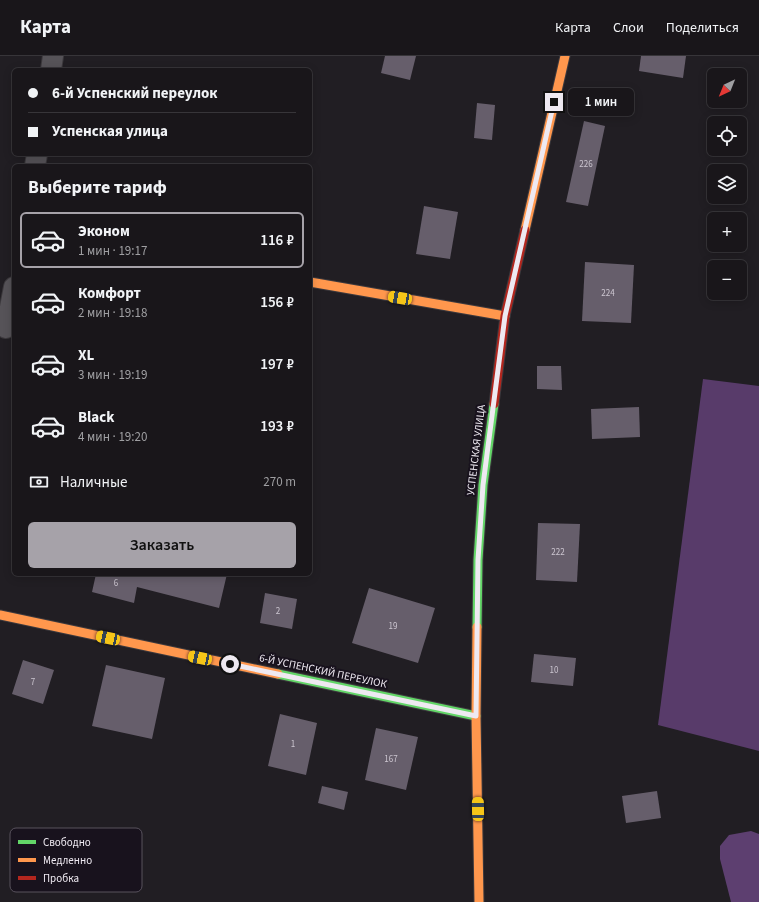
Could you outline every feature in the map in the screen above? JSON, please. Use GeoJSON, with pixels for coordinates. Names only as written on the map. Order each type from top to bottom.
{"type":"FeatureCollection","features":[{"type":"Feature","properties":{"kind":"street"},"geometry":{"type":"LineString","coordinates":[[51,68],[53,56]]}},
{"type":"Feature","properties":{"kind":"street","name":"УСПЕНСКАЯ УЛИЦА"},"geometry":{"type":"LineString","coordinates":[[479,902],[476,716],[478,552],[483,485],[505,316],[565,56]]}},
{"type":"Feature","properties":{"kind":"street"},"geometry":{"type":"LineString","coordinates":[[312,282],[505,316]]}},
{"type":"Feature","properties":{"kind":"street"},"geometry":{"type":"LineString","coordinates":[[6,328],[12,298]]}},
{"type":"Feature","properties":{"kind":"street","name":"6-Й УСПЕНСКИЙ ПЕРЕУЛОК"},"geometry":{"type":"LineString","coordinates":[[0,615],[476,716]]}},
{"type":"Feature","properties":{"kind":"shaded area"},"geometry":{"type":"Polygon","coordinates":[[[703,379],[759,386],[759,751],[658,725],[703,379]]]}},
{"type":"Feature","properties":{"kind":"shaded area"},"geometry":{"type":"Polygon","coordinates":[[[751,831],[759,834],[759,902],[731,902],[720,859],[720,846],[729,835],[751,831]]]}},
{"type":"Feature","properties":{"kind":"building"},"geometry":{"type":"Polygon","coordinates":[[[385,56],[416,56],[410,80],[381,73],[385,56]]]}},
{"type":"Feature","properties":{"kind":"building"},"geometry":{"type":"Polygon","coordinates":[[[641,56],[686,56],[683,78],[639,71],[641,56]]]}},
{"type":"Feature","properties":{"kind":"building"},"geometry":{"type":"Polygon","coordinates":[[[477,103],[495,105],[492,140],[474,138],[477,103]]]}},
{"type":"Feature","properties":{"kind":"building"},"geometry":{"type":"Polygon","coordinates":[[[584,121],[605,126],[588,206],[566,202],[584,121]]]}},
{"type":"Feature","properties":{"kind":"building"},"geometry":{"type":"Polygon","coordinates":[[[424,206],[458,212],[450,259],[416,254],[424,206]]]}},
{"type":"Feature","properties":{"kind":"building"},"geometry":{"type":"Polygon","coordinates":[[[585,262],[634,265],[631,323],[582,321],[585,262]]]}},
{"type":"Feature","properties":{"kind":"building"},"geometry":{"type":"Polygon","coordinates":[[[537,366],[561,366],[562,390],[537,389],[537,366]]]}},
{"type":"Feature","properties":{"kind":"building"},"geometry":{"type":"Polygon","coordinates":[[[639,407],[640,437],[592,439],[591,409],[639,407]]]}},
{"type":"Feature","properties":{"kind":"building"},"geometry":{"type":"Polygon","coordinates":[[[538,523],[580,524],[577,582],[536,580],[538,523]]]}},
{"type":"Feature","properties":{"kind":"building"},"geometry":{"type":"Polygon","coordinates":[[[96,576],[227,576],[219,608],[137,587],[134,603],[92,592],[96,576]]]}},
{"type":"Feature","properties":{"kind":"building"},"geometry":{"type":"Polygon","coordinates":[[[369,588],[435,608],[418,663],[352,643],[369,588]]]}},
{"type":"Feature","properties":{"kind":"building"},"geometry":{"type":"Polygon","coordinates":[[[265,593],[297,599],[292,629],[260,623],[265,593]]]}},
{"type":"Feature","properties":{"kind":"building"},"geometry":{"type":"Polygon","coordinates":[[[534,654],[576,658],[573,686],[531,682],[534,654]]]}},
{"type":"Feature","properties":{"kind":"building"},"geometry":{"type":"Polygon","coordinates":[[[23,660],[54,670],[43,704],[12,694],[23,660]]]}},
{"type":"Feature","properties":{"kind":"building"},"geometry":{"type":"Polygon","coordinates":[[[106,665],[165,678],[152,739],[92,726],[106,665]]]}},
{"type":"Feature","properties":{"kind":"building"},"geometry":{"type":"Polygon","coordinates":[[[280,714],[317,723],[306,775],[268,766],[280,714]]]}},
{"type":"Feature","properties":{"kind":"building"},"geometry":{"type":"Polygon","coordinates":[[[376,728],[418,737],[406,790],[365,780],[376,728]]]}},
{"type":"Feature","properties":{"kind":"building"},"geometry":{"type":"Polygon","coordinates":[[[322,786],[348,792],[344,810],[318,803],[322,786]]]}},
{"type":"Feature","properties":{"kind":"building"},"geometry":{"type":"Polygon","coordinates":[[[657,791],[661,818],[626,823],[622,796],[657,791]]]}},
{"type":"Feature","properties":{"kind":"traffic: fast"},"geometry":{"type":"LineString","coordinates":[[477,627],[478,560],[483,485],[494,404]]}},
{"type":"Feature","properties":{"kind":"traffic: fast"},"geometry":{"type":"LineString","coordinates":[[278,674],[476,716]]}},
{"type":"Feature","properties":{"kind":"traffic: slow"},"geometry":{"type":"LineString","coordinates":[[525,230],[565,56]]}},
{"type":"Feature","properties":{"kind":"traffic: slow"},"geometry":{"type":"LineString","coordinates":[[312,282],[505,316]]}},
{"type":"Feature","properties":{"kind":"traffic: slow"},"geometry":{"type":"LineString","coordinates":[[0,615],[278,674]]}},
{"type":"Feature","properties":{"kind":"traffic: slow"},"geometry":{"type":"LineString","coordinates":[[477,627],[476,716],[479,902]]}},
{"type":"Feature","properties":{"kind":"traffic: jam"},"geometry":{"type":"LineString","coordinates":[[494,404],[505,316],[525,230]]}},
{"type":"Feature","properties":{"kind":"route"},"geometry":{"type":"LineString","coordinates":[[230,664],[476,716],[478,560],[483,485],[505,316],[554,102]]}}]}
